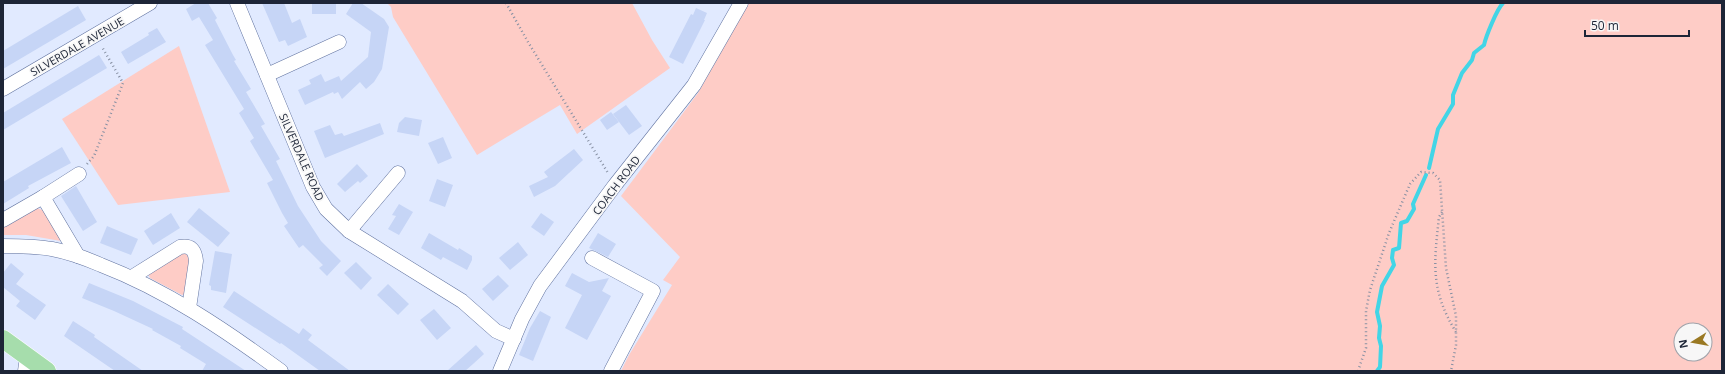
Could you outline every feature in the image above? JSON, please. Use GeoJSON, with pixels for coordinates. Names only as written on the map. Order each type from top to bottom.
{"type":"FeatureCollection","features":[{"type":"Feature","properties":{"kind":"main road"},"geometry":{"type":"LineString","coordinates":[[3,340],[27,365],[47,371]]}},
{"type":"Feature","properties":{"kind":"street","name":"SILVERDALE AVENUE"},"geometry":{"type":"LineString","coordinates":[[3,90],[150,3]]}},
{"type":"Feature","properties":{"kind":"street","name":"SILVERDALE ROAD"},"geometry":{"type":"LineString","coordinates":[[237,3],[313,187],[326,209],[349,231],[452,295],[496,331],[514,338]]}},
{"type":"Feature","properties":{"kind":"street","name":"COACH ROAD"},"geometry":{"type":"LineString","coordinates":[[500,371],[514,338],[540,286],[615,185],[694,85],[741,3]]}},
{"type":"Feature","properties":{"kind":"street"},"geometry":{"type":"LineString","coordinates":[[267,75],[339,42]]}},
{"type":"Feature","properties":{"kind":"street"},"geometry":{"type":"LineString","coordinates":[[349,231],[398,173]]}},
{"type":"Feature","properties":{"kind":"street"},"geometry":{"type":"LineString","coordinates":[[3,220],[44,197],[79,174]]}},
{"type":"Feature","properties":{"kind":"street"},"geometry":{"type":"LineString","coordinates":[[44,197],[78,256]]}},
{"type":"Feature","properties":{"kind":"street"},"geometry":{"type":"LineString","coordinates":[[3,246],[24,246],[53,249],[78,256],[132,277],[189,308],[281,371]]}},
{"type":"Feature","properties":{"kind":"street"},"geometry":{"type":"LineString","coordinates":[[132,277],[180,247],[186,246],[192,248],[195,253],[196,261],[189,308]]}},
{"type":"Feature","properties":{"kind":"street"},"geometry":{"type":"LineString","coordinates":[[592,258],[653,291],[611,371]]}},
{"type":"Feature","properties":{"kind":"path"},"geometry":{"type":"LineString","coordinates":[[506,3],[535,54],[615,185]]}},
{"type":"Feature","properties":{"kind":"path"},"geometry":{"type":"LineString","coordinates":[[79,174],[94,156],[123,83],[95,35]]}},
{"type":"Feature","properties":{"kind":"path"},"geometry":{"type":"LineString","coordinates":[[1358,371],[1366,348],[1366,311],[1370,290],[1389,233],[1410,184],[1421,172],[1433,173],[1440,180],[1446,268],[1456,316],[1456,345],[1451,371]]}},
{"type":"Feature","properties":{"kind":"path"},"geometry":{"type":"LineString","coordinates":[[1443,210],[1439,217],[1435,256],[1435,278],[1448,320],[1456,332]]}},
{"type":"Feature","properties":{"kind":"shaded area"},"geometry":{"type":"Polygon","coordinates":[[[387,3],[632,3],[652,40],[670,68],[577,134],[560,105],[477,155],[393,17],[391,7],[387,3]]]}},
{"type":"Feature","properties":{"kind":"shaded area"},"geometry":{"type":"Polygon","coordinates":[[[749,3],[1722,3],[1722,371],[621,371],[629,355],[672,285],[663,280],[680,257],[621,196],[698,93],[749,3]]]}},
{"type":"Feature","properties":{"kind":"shaded area"},"geometry":{"type":"Polygon","coordinates":[[[179,46],[230,192],[118,205],[62,119],[179,46]]]}},
{"type":"Feature","properties":{"kind":"shaded area"},"geometry":{"type":"Polygon","coordinates":[[[37,208],[45,211],[61,241],[26,235],[3,235],[3,226],[37,208]]]}},
{"type":"Feature","properties":{"kind":"shaded area"},"geometry":{"type":"Polygon","coordinates":[[[183,253],[190,259],[185,294],[182,295],[150,278],[148,274],[183,253]]]}},
{"type":"Feature","properties":{"kind":"building"},"geometry":{"type":"Polygon","coordinates":[[[196,3],[208,3],[217,18],[215,20],[236,60],[234,61],[251,89],[246,92],[265,124],[261,126],[280,159],[276,161],[298,206],[321,241],[341,261],[327,276],[319,268],[323,265],[303,245],[299,248],[284,226],[288,223],[267,183],[273,180],[250,141],[254,138],[239,113],[244,109],[205,45],[213,40],[199,17],[192,21],[186,9],[196,3]]]}},
{"type":"Feature","properties":{"kind":"building"},"geometry":{"type":"Polygon","coordinates":[[[262,3],[284,3],[292,23],[300,19],[307,37],[288,46],[285,40],[279,42],[262,3]]]}},
{"type":"Feature","properties":{"kind":"building"},"geometry":{"type":"Polygon","coordinates":[[[312,3],[336,3],[336,14],[312,14],[312,3]]]}},
{"type":"Feature","properties":{"kind":"building"},"geometry":{"type":"Polygon","coordinates":[[[353,3],[361,3],[384,19],[389,27],[382,69],[374,82],[366,89],[360,82],[342,99],[338,92],[334,94],[333,92],[305,105],[298,90],[311,84],[309,80],[321,74],[325,82],[339,76],[341,81],[368,57],[371,32],[346,14],[353,3]]]}},
{"type":"Feature","properties":{"kind":"building"},"geometry":{"type":"Polygon","coordinates":[[[78,6],[86,20],[3,69],[3,51],[78,6]]]}},
{"type":"Feature","properties":{"kind":"building"},"geometry":{"type":"Polygon","coordinates":[[[696,8],[707,13],[683,64],[669,57],[691,14],[693,15],[696,8]]]}},
{"type":"Feature","properties":{"kind":"building"},"geometry":{"type":"Polygon","coordinates":[[[157,28],[166,42],[128,64],[121,52],[149,35],[148,33],[157,28]]]}},
{"type":"Feature","properties":{"kind":"building"},"geometry":{"type":"Polygon","coordinates":[[[99,55],[107,68],[3,130],[3,113],[99,55]]]}},
{"type":"Feature","properties":{"kind":"building"},"geometry":{"type":"Polygon","coordinates":[[[626,105],[642,126],[629,135],[613,114],[626,105]]]}},
{"type":"Feature","properties":{"kind":"building"},"geometry":{"type":"Polygon","coordinates":[[[611,112],[619,122],[607,130],[600,120],[611,112]]]}},
{"type":"Feature","properties":{"kind":"building"},"geometry":{"type":"Polygon","coordinates":[[[405,117],[422,120],[419,136],[397,132],[399,123],[405,117]]]}},
{"type":"Feature","properties":{"kind":"building"},"geometry":{"type":"Polygon","coordinates":[[[380,123],[384,134],[325,158],[314,131],[330,125],[335,135],[342,133],[344,136],[380,123]]]}},
{"type":"Feature","properties":{"kind":"building"},"geometry":{"type":"Polygon","coordinates":[[[443,137],[452,158],[438,164],[428,143],[443,137]]]}},
{"type":"Feature","properties":{"kind":"building"},"geometry":{"type":"Polygon","coordinates":[[[62,147],[71,163],[28,186],[29,188],[3,204],[3,182],[62,147]]]}},
{"type":"Feature","properties":{"kind":"building"},"geometry":{"type":"Polygon","coordinates":[[[574,149],[583,160],[555,186],[534,197],[529,186],[548,177],[544,172],[574,149]]]}},
{"type":"Feature","properties":{"kind":"building"},"geometry":{"type":"Polygon","coordinates":[[[357,164],[368,176],[360,183],[358,181],[345,192],[337,184],[357,164]]]}},
{"type":"Feature","properties":{"kind":"building"},"geometry":{"type":"Polygon","coordinates":[[[437,179],[453,185],[445,207],[429,201],[437,179]]]}},
{"type":"Feature","properties":{"kind":"building"},"geometry":{"type":"Polygon","coordinates":[[[76,186],[97,222],[83,231],[61,196],[76,186]]]}},
{"type":"Feature","properties":{"kind":"building"},"geometry":{"type":"Polygon","coordinates":[[[399,204],[413,212],[399,235],[388,229],[396,216],[392,215],[399,204]]]}},
{"type":"Feature","properties":{"kind":"building"},"geometry":{"type":"Polygon","coordinates":[[[199,208],[230,233],[218,247],[187,222],[199,208]]]}},
{"type":"Feature","properties":{"kind":"building"},"geometry":{"type":"Polygon","coordinates":[[[171,213],[180,228],[153,245],[144,231],[171,213]]]}},
{"type":"Feature","properties":{"kind":"building"},"geometry":{"type":"Polygon","coordinates":[[[541,213],[554,222],[544,236],[531,227],[541,213]]]}},
{"type":"Feature","properties":{"kind":"building"},"geometry":{"type":"Polygon","coordinates":[[[107,226],[138,239],[131,255],[100,243],[107,226]]]}},
{"type":"Feature","properties":{"kind":"building"},"geometry":{"type":"Polygon","coordinates":[[[429,233],[458,250],[459,248],[472,256],[472,260],[467,270],[443,257],[441,260],[421,248],[429,233]]]}},
{"type":"Feature","properties":{"kind":"building"},"geometry":{"type":"Polygon","coordinates":[[[598,233],[616,244],[608,257],[589,248],[598,233]]]}},
{"type":"Feature","properties":{"kind":"building"},"geometry":{"type":"Polygon","coordinates":[[[518,242],[528,255],[510,270],[499,258],[518,242]]]}},
{"type":"Feature","properties":{"kind":"building"},"geometry":{"type":"Polygon","coordinates":[[[215,251],[232,254],[226,293],[211,290],[211,286],[209,285],[215,251]]]}},
{"type":"Feature","properties":{"kind":"building"},"geometry":{"type":"Polygon","coordinates":[[[356,262],[372,278],[361,290],[344,273],[356,262]]]}},
{"type":"Feature","properties":{"kind":"building"},"geometry":{"type":"Polygon","coordinates":[[[11,263],[24,274],[16,284],[46,305],[35,320],[16,306],[20,301],[3,287],[3,273],[11,263]]]}},
{"type":"Feature","properties":{"kind":"building"},"geometry":{"type":"Polygon","coordinates":[[[572,273],[589,282],[609,278],[602,291],[611,296],[587,340],[565,328],[582,295],[565,286],[572,273]]]}},
{"type":"Feature","properties":{"kind":"building"},"geometry":{"type":"Polygon","coordinates":[[[498,275],[509,286],[493,301],[482,289],[498,275]]]}},
{"type":"Feature","properties":{"kind":"building"},"geometry":{"type":"Polygon","coordinates":[[[89,283],[133,301],[183,327],[182,329],[246,371],[202,371],[206,364],[180,348],[181,346],[152,330],[153,329],[82,298],[89,283]]]}},
{"type":"Feature","properties":{"kind":"building"},"geometry":{"type":"Polygon","coordinates":[[[388,284],[409,304],[398,315],[377,295],[388,284]]]}},
{"type":"Feature","properties":{"kind":"building"},"geometry":{"type":"Polygon","coordinates":[[[234,291],[299,334],[303,328],[312,335],[308,340],[350,371],[320,371],[281,343],[280,344],[223,307],[234,291]]]}},
{"type":"Feature","properties":{"kind":"building"},"geometry":{"type":"Polygon","coordinates":[[[434,309],[451,328],[437,340],[420,320],[434,309]]]}},
{"type":"Feature","properties":{"kind":"building"},"geometry":{"type":"Polygon","coordinates":[[[540,311],[551,317],[533,361],[519,355],[530,328],[540,311]]]}},
{"type":"Feature","properties":{"kind":"building"},"geometry":{"type":"Polygon","coordinates":[[[73,321],[95,335],[94,337],[143,371],[115,371],[64,336],[73,321]]]}},
{"type":"Feature","properties":{"kind":"building"},"geometry":{"type":"Polygon","coordinates":[[[476,345],[484,354],[473,364],[465,371],[447,371],[476,345]]]}},
{"type":"Feature","properties":{"kind":"waterway"},"geometry":{"type":"LineString","coordinates":[[1429,168],[1438,129],[1453,104],[1453,95],[1462,73],[1472,60],[1474,53],[1484,45],[1492,23],[1503,3]]}},
{"type":"Feature","properties":{"kind":"waterway"},"geometry":{"type":"LineString","coordinates":[[1377,371],[1380,367],[1381,346],[1379,338],[1380,326],[1377,312],[1382,286],[1394,265],[1392,258],[1393,250],[1399,248],[1401,223],[1407,221],[1414,209],[1413,204],[1426,175]]}}]}
